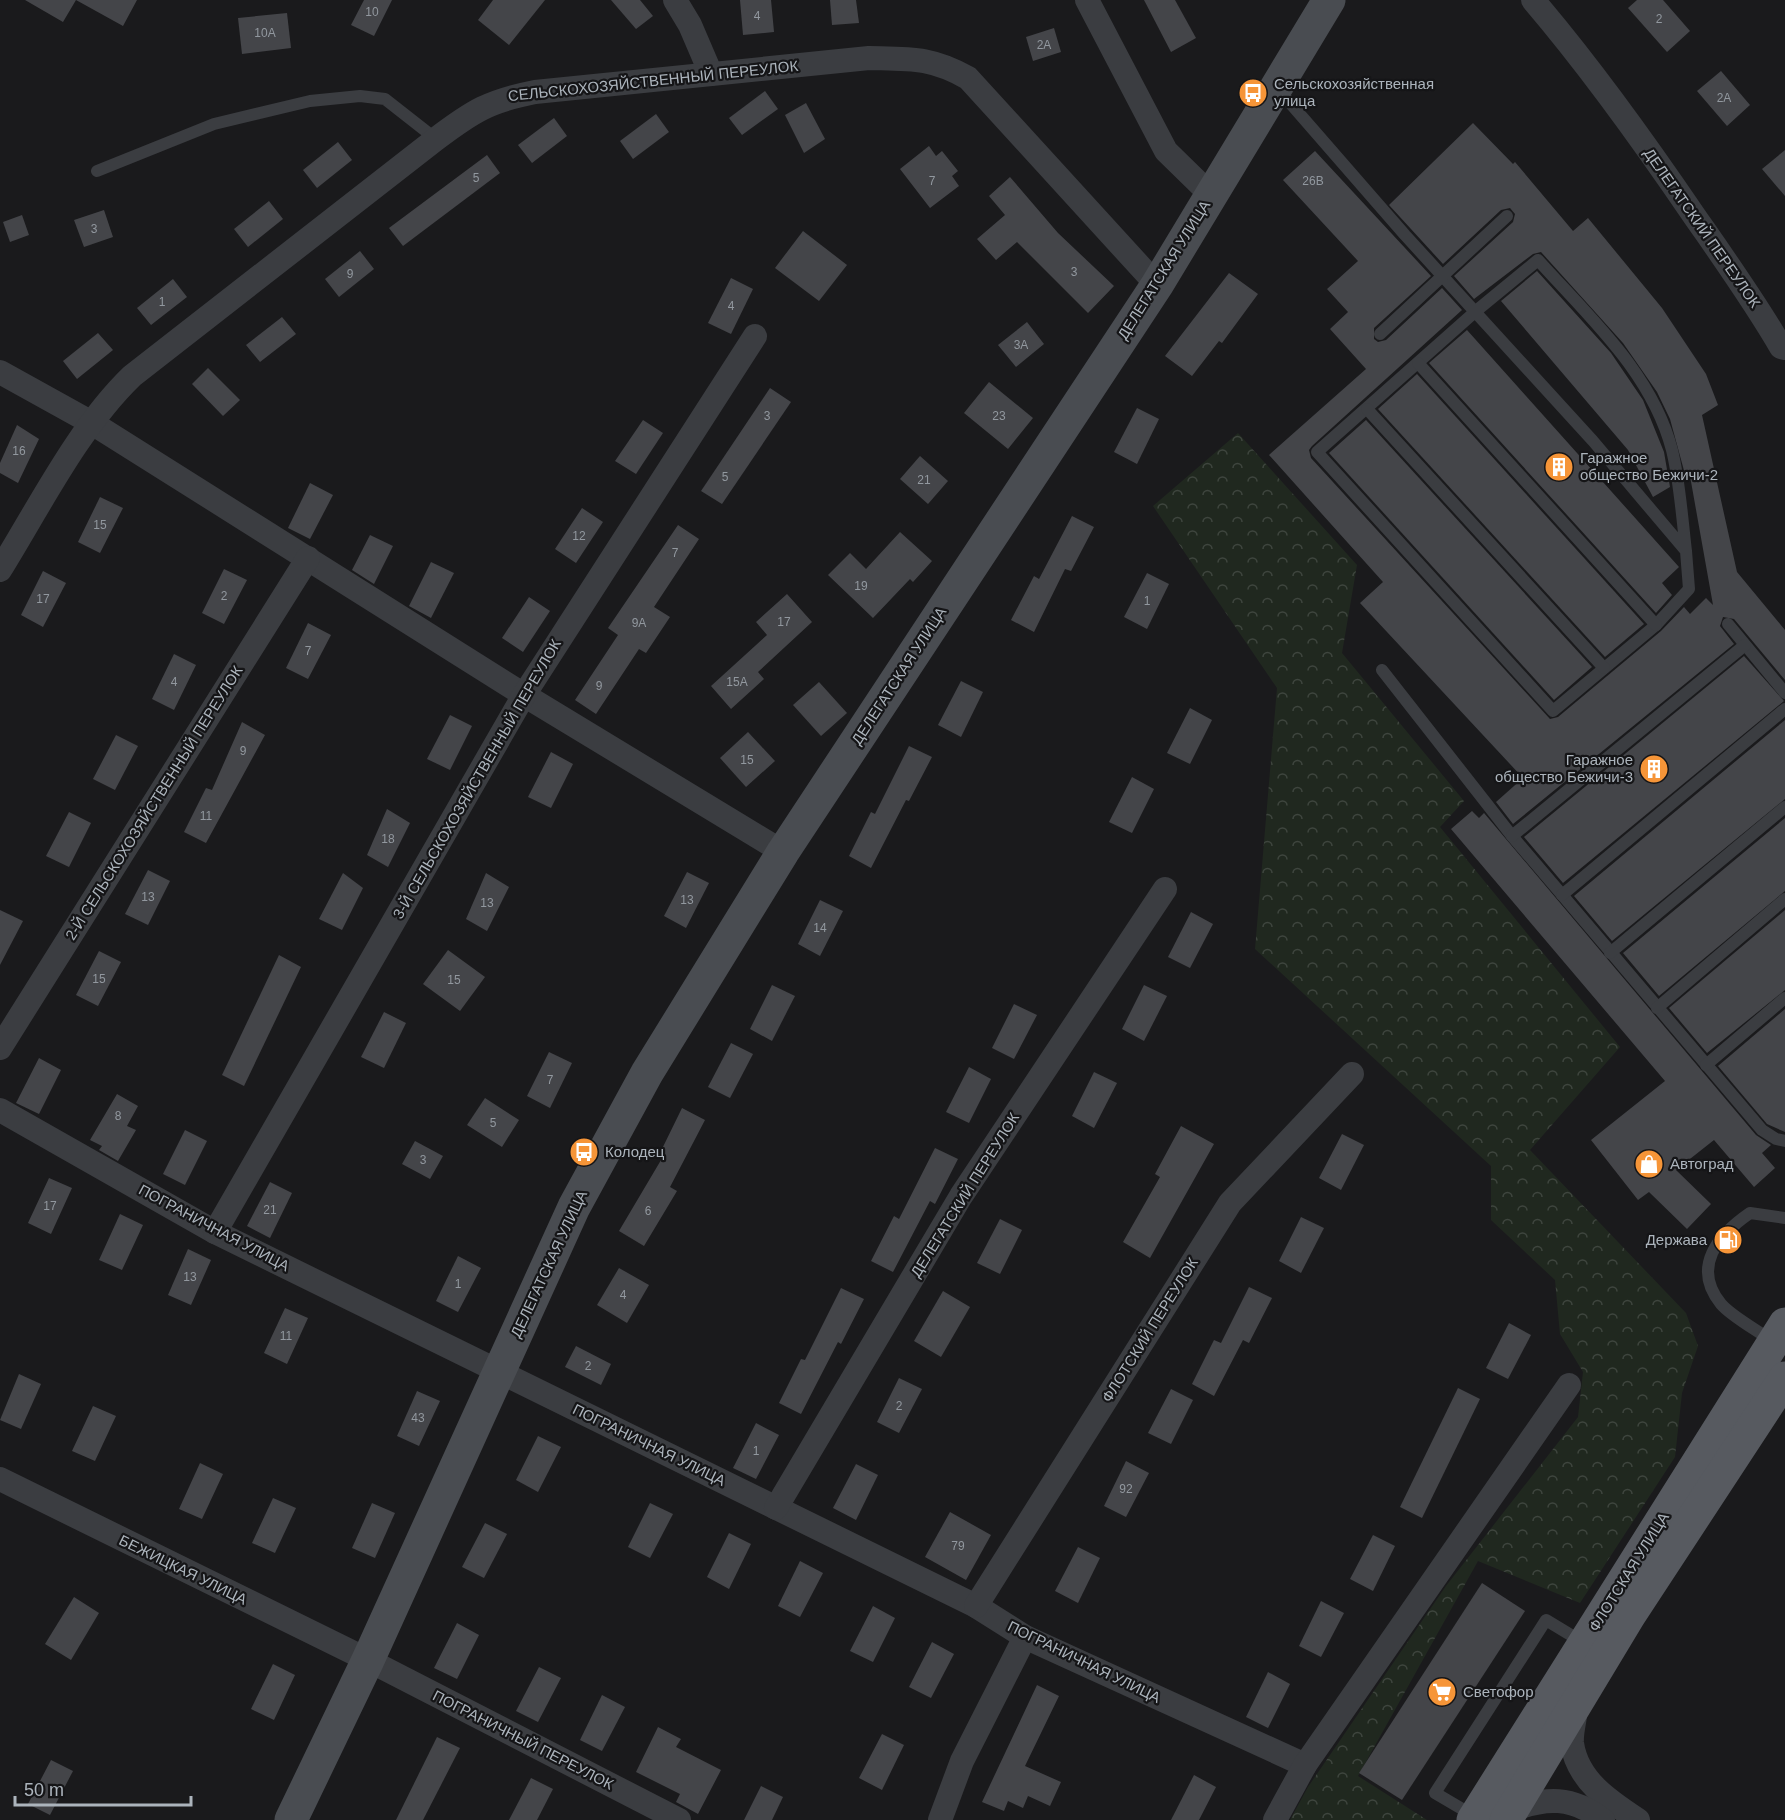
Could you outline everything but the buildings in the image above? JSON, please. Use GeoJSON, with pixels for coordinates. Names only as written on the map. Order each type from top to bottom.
{"type":"FeatureCollection","features":[{"type":"Feature","properties":{"kind":"main road","name":"ФЛОТСКАЯ УЛИЦА"},"geometry":{"type":"LineString","coordinates":[[1489,1817],[1595,1650],[1781,1339]]}},
{"type":"Feature","properties":{"kind":"main road","name":"ФЛОТСКАЯ УЛИЦА"},"geometry":{"type":"LineString","coordinates":[[1489,1817],[1576,1704],[1595,1650],[1784,1382]]}},
{"type":"Feature","properties":{"kind":"street"},"geometry":{"type":"LineString","coordinates":[[675,0],[690,25],[711,74]]}},
{"type":"Feature","properties":{"kind":"street"},"geometry":{"type":"LineString","coordinates":[[1087,0],[1166,150],[1211,195]]}},
{"type":"Feature","properties":{"kind":"street","name":"ДЕЛЕГАТСКАЯ УЛИЦА"},"geometry":{"type":"LineString","coordinates":[[499,1370],[574,1207],[647,1072],[783,852],[1156,285],[1329,0]]}},
{"type":"Feature","properties":{"kind":"street","name":"ДЕЛЕГАТСКИЙ ПЕРЕУЛОК"},"geometry":{"type":"LineString","coordinates":[[1533,0],[1568,41],[1618,108],[1754,303],[1781,347],[1785,348]]}},
{"type":"Feature","properties":{"kind":"street","name":"СЕЛЬСКОХОЗЯЙСТВЕННЫЙ ПЕРЕУЛОК"},"geometry":{"type":"LineString","coordinates":[[0,570],[92,423],[112,395],[132,376],[469,114],[501,99],[535,92],[869,57],[943,64],[968,78],[1156,285]]}},
{"type":"Feature","properties":{"kind":"street","name":"3-Й СЕЛЬСКОХОЗЯЙСТВЕННЫЙ ПЕРЕУЛОК"},"geometry":{"type":"LineString","coordinates":[[215,1232],[524,695],[755,336]]}},
{"type":"Feature","properties":{"kind":"street"},"geometry":{"type":"LineString","coordinates":[[0,372],[92,423],[524,695],[783,852]]}},
{"type":"Feature","properties":{"kind":"street","name":"2-Й СЕЛЬСКОХОЗЯЙСТВЕННЫЙ ПЕРЕУЛОК"},"geometry":{"type":"LineString","coordinates":[[0,1048],[308,558]]}},
{"type":"Feature","properties":{"kind":"street","name":"ДЕЛЕГАТСКИЙ ПЕРЕУЛОК"},"geometry":{"type":"LineString","coordinates":[[776,1508],[961,1196],[1165,889]]}},
{"type":"Feature","properties":{"kind":"street","name":"ФЛОТСКИЙ ПЕРЕУЛОК"},"geometry":{"type":"LineString","coordinates":[[976,1606],[1230,1203],[1352,1074]]}},
{"type":"Feature","properties":{"kind":"street","name":"ПОГРАНИЧНАЯ УЛИЦА"},"geometry":{"type":"LineString","coordinates":[[0,1110],[215,1232],[976,1606],[1025,1636],[1305,1765]]}},
{"type":"Feature","properties":{"kind":"street"},"geometry":{"type":"LineString","coordinates":[[291,1820],[368,1660],[499,1370]]}},
{"type":"Feature","properties":{"kind":"street"},"geometry":{"type":"LineString","coordinates":[[1275,1820],[1305,1765],[1569,1385]]}},
{"type":"Feature","properties":{"kind":"street","name":"БЕЖИЦКАЯ УЛИЦА"},"geometry":{"type":"LineString","coordinates":[[0,1479],[368,1660]]}},
{"type":"Feature","properties":{"kind":"street"},"geometry":{"type":"LineString","coordinates":[[940,1820],[962,1761],[1025,1636]]}},
{"type":"Feature","properties":{"kind":"street","name":"ПОГРАНИЧНЫЙ ПЕРЕУЛОК"},"geometry":{"type":"LineString","coordinates":[[368,1660],[679,1820]]}},
{"type":"Feature","properties":{"kind":"street"},"geometry":{"type":"LineString","coordinates":[[1576,1704],[1572,1742],[1583,1774],[1605,1798],[1638,1820]]}},
{"type":"Feature","properties":{"kind":"street"},"geometry":{"type":"LineString","coordinates":[[1489,1817],[1538,1801],[1566,1801],[1603,1820]]}},
{"type":"Feature","properties":{"kind":"lane"},"geometry":{"type":"LineString","coordinates":[[1276,87],[1593,441],[1686,551]]}},
{"type":"Feature","properties":{"kind":"lane"},"geometry":{"type":"LineString","coordinates":[[97,171],[214,124],[310,101],[360,96],[385,99],[436,139]]}},
{"type":"Feature","properties":{"kind":"lane"},"geometry":{"type":"LineString","coordinates":[[1380,334],[1507,216]]}},
{"type":"Feature","properties":{"kind":"lane"},"geometry":{"type":"LineString","coordinates":[[1538,260],[1632,365],[1663,423],[1672,452],[1689,589],[1656,625],[1553,711],[1317,452],[1418,363],[1538,260]]}},
{"type":"Feature","properties":{"kind":"lane"},"geometry":{"type":"LineString","coordinates":[[1418,363],[1656,625]]}},
{"type":"Feature","properties":{"kind":"lane"},"geometry":{"type":"LineString","coordinates":[[1367,409],[1604,668]]}},
{"type":"Feature","properties":{"kind":"lane"},"geometry":{"type":"LineString","coordinates":[[1728,624],[1785,693]]}},
{"type":"Feature","properties":{"kind":"lane"},"geometry":{"type":"LineString","coordinates":[[1512,836],[1745,645]]}},
{"type":"Feature","properties":{"kind":"lane"},"geometry":{"type":"LineString","coordinates":[[1382,670],[1512,836],[1657,1008],[1762,1130],[1776,1139],[1785,1141]]}},
{"type":"Feature","properties":{"kind":"lane"},"geometry":{"type":"LineString","coordinates":[[1562,895],[1785,709]]}},
{"type":"Feature","properties":{"kind":"lane"},"geometry":{"type":"LineString","coordinates":[[1610,953],[1785,807]]}},
{"type":"Feature","properties":{"kind":"lane"},"geometry":{"type":"LineString","coordinates":[[1657,1008],[1785,900]]}},
{"type":"Feature","properties":{"kind":"lane"},"geometry":{"type":"LineString","coordinates":[[1706,1065],[1785,998]]}},
{"type":"Feature","properties":{"kind":"lane"},"geometry":{"type":"LineString","coordinates":[[1781,1339],[1721,1304],[1707,1274],[1711,1250],[1736,1222],[1750,1213],[1785,1218]]}},
{"type":"Feature","properties":{"kind":"lane"},"geometry":{"type":"LineString","coordinates":[[1489,1817],[1435,1793],[1546,1620],[1595,1650]]}},
{"type":"Feature","properties":{"kind":"green space"},"geometry":{"type":"Polygon","coordinates":[[[1238,433],[1357,565],[1342,653],[1464,801],[1440,827],[1620,1047],[1530,1150],[1686,1313],[1698,1346],[1682,1393],[1675,1457],[1580,1603],[1478,1561],[1358,1776],[1427,1820],[1290,1820],[1308,1787],[1446,1586],[1578,1417],[1583,1372],[1560,1334],[1555,1280],[1491,1220],[1491,1166],[1255,949],[1277,688],[1153,506],[1238,433]]]}},
{"type":"Feature","properties":{"kind":"place","name":"Сельскохозяйственная улица"},"geometry":{"type":"Point","coordinates":[1253,93]}},
{"type":"Feature","properties":{"kind":"place","name":"Гаражное общество Бежичи-2"},"geometry":{"type":"Point","coordinates":[1559,467]}},
{"type":"Feature","properties":{"kind":"place","name":"Гаражное общество Бежичи-3"},"geometry":{"type":"Point","coordinates":[1654,769]}},
{"type":"Feature","properties":{"kind":"place","name":"Колодец"},"geometry":{"type":"Point","coordinates":[584,1152]}},
{"type":"Feature","properties":{"kind":"place","name":"Автоград"},"geometry":{"type":"Point","coordinates":[1649,1164]}},
{"type":"Feature","properties":{"kind":"place","name":"Держава"},"geometry":{"type":"Point","coordinates":[1728,1240]}},
{"type":"Feature","properties":{"kind":"place","name":"Светофор"},"geometry":{"type":"Point","coordinates":[1442,1692]}}]}
